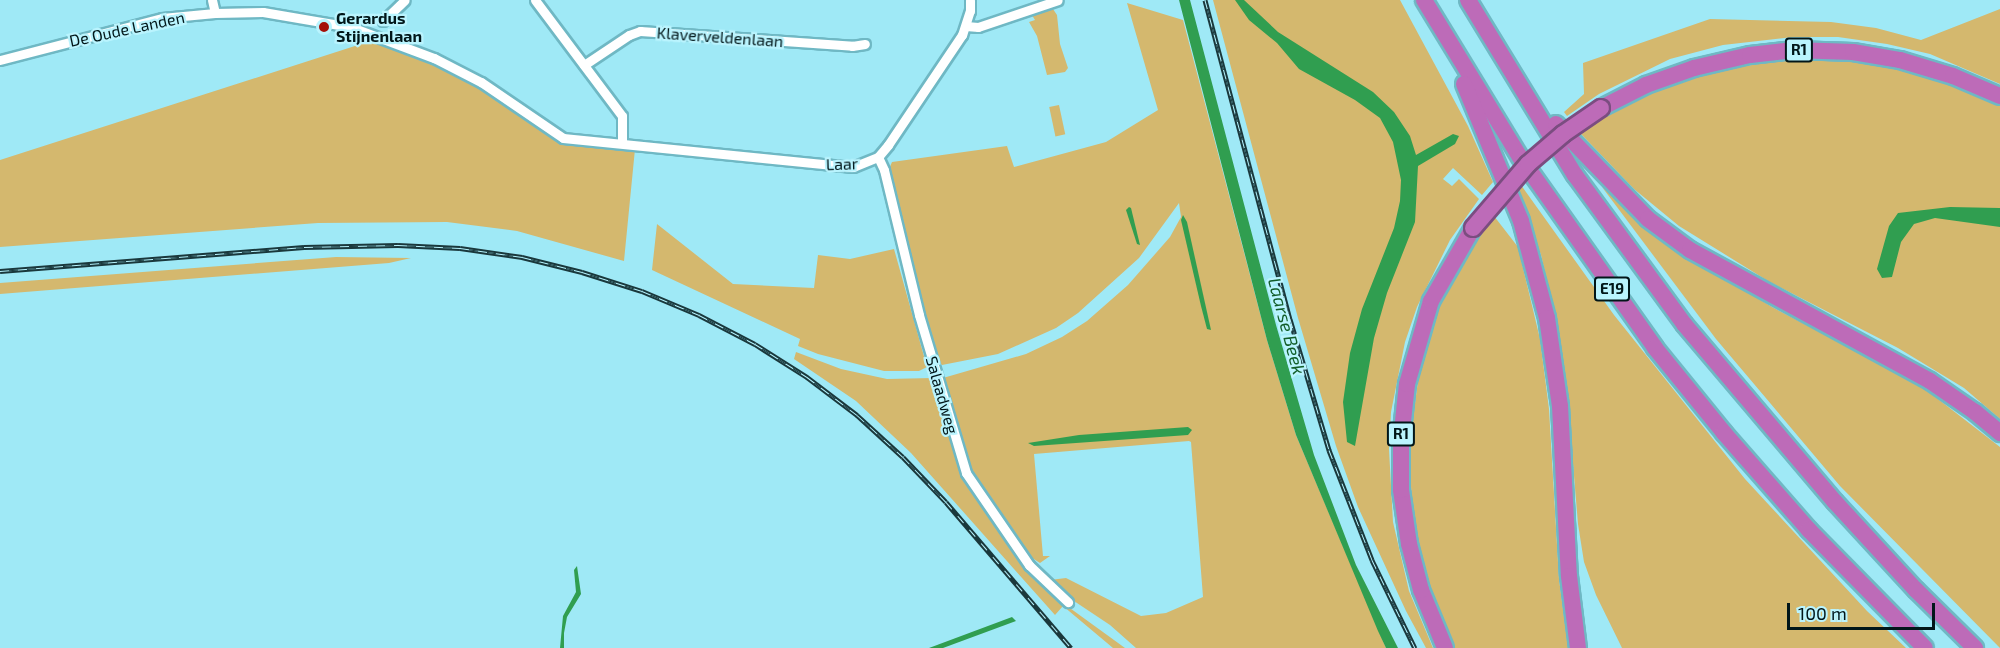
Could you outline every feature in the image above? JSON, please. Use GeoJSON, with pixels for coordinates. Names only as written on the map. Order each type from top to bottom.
{"type":"FeatureCollection","features":[{"type":"Feature","properties":{"kind":"highway","name":"E19"},"geometry":{"type":"LineString","coordinates":[[1424,0],[1525,166],[1631,317],[1724,434],[1809,530],[1925,648]]}},
{"type":"Feature","properties":{"kind":"highway","name":"E19"},"geometry":{"type":"LineString","coordinates":[[1468,0],[1516,82],[1575,174],[1677,315],[1755,411],[1835,502],[1916,590],[1975,648]]}},
{"type":"Feature","properties":{"kind":"highway","name":"E19"},"geometry":{"type":"LineString","coordinates":[[1441,29],[1521,221],[1547,318],[1560,406],[1569,576],[1578,648]]}},
{"type":"Feature","properties":{"kind":"highway","name":"R1"},"geometry":{"type":"LineString","coordinates":[[1445,648],[1421,590],[1409,544],[1401,490],[1401,440],[1407,384],[1420,333],[1443,277],[1473,228],[1528,164],[1563,134],[1601,108],[1646,85],[1694,68],[1750,55],[1794,50],[1843,51],[1900,60],[1953,76],[2000,96]]}},
{"type":"Feature","properties":{"kind":"highway","name":"E19"},"geometry":{"type":"LineString","coordinates":[[1516,82],[1648,219],[1690,250],[1930,381],[1975,412],[2000,433]]}},
{"type":"Feature","properties":{"kind":"street"},"geometry":{"type":"LineString","coordinates":[[212,0],[215,13]]}},
{"type":"Feature","properties":{"kind":"street"},"geometry":{"type":"LineString","coordinates":[[383,21],[405,0]]}},
{"type":"Feature","properties":{"kind":"street"},"geometry":{"type":"LineString","coordinates":[[535,0],[622,116],[622,142]]}},
{"type":"Feature","properties":{"kind":"street","name":"Laar"},"geometry":{"type":"LineString","coordinates":[[622,142],[844,167],[863,165],[878,157],[966,26],[970,0]]}},
{"type":"Feature","properties":{"kind":"street"},"geometry":{"type":"LineString","coordinates":[[966,26],[978,27],[1058,0]]}},
{"type":"Feature","properties":{"kind":"street","name":"De Oude Landen"},"geometry":{"type":"LineString","coordinates":[[0,60],[162,18],[215,13],[263,12],[321,21],[369,33],[434,58],[481,82],[563,138],[622,142]]}},
{"type":"Feature","properties":{"kind":"street","name":"Klaverveldenlaan"},"geometry":{"type":"LineString","coordinates":[[584,65],[629,35],[640,31],[852,46],[865,44]]}},
{"type":"Feature","properties":{"kind":"street","name":"Salaadweg"},"geometry":{"type":"LineString","coordinates":[[878,157],[884,170],[919,315],[966,473],[1029,565],[1068,602]]}},
{"type":"Feature","properties":{"kind":"shaded area"},"geometry":{"type":"Polygon","coordinates":[[[1179,0],[1190,0],[1276,325],[1314,455],[1356,565],[1398,648],[1386,648],[1296,435],[1267,340],[1179,0]]]}},
{"type":"Feature","properties":{"kind":"shaded area"},"geometry":{"type":"Polygon","coordinates":[[[1213,0],[1400,0],[1468,126],[1493,182],[1482,195],[1453,168],[1443,179],[1452,186],[1459,179],[1479,199],[1450,240],[1417,307],[1405,342],[1391,412],[1389,449],[1393,522],[1409,591],[1433,648],[1426,648],[1406,611],[1358,507],[1336,446],[1298,318],[1213,0]]]}},
{"type":"Feature","properties":{"kind":"shaded area"},"geometry":{"type":"Polygon","coordinates":[[[1235,0],[1244,0],[1278,32],[1373,92],[1394,112],[1410,136],[1416,155],[1453,134],[1459,136],[1455,144],[1418,166],[1415,222],[1387,293],[1374,338],[1355,446],[1347,442],[1343,402],[1350,353],[1362,309],[1394,228],[1400,201],[1401,180],[1393,142],[1380,118],[1355,100],[1299,69],[1277,43],[1249,20],[1235,0]]]}},
{"type":"Feature","properties":{"kind":"shaded area"},"geometry":{"type":"Polygon","coordinates":[[[1127,3],[1183,20],[1267,340],[1296,435],[1386,648],[1136,648],[1110,625],[1068,597],[1050,580],[1066,578],[1141,616],[1166,613],[1203,597],[1191,442],[1189,441],[1034,454],[1043,556],[1050,556],[1040,563],[1026,554],[967,467],[942,382],[943,378],[1026,354],[1062,337],[1087,321],[1128,285],[1170,237],[1181,217],[1179,203],[1139,258],[1078,313],[1056,328],[998,354],[942,365],[936,359],[917,292],[889,169],[892,162],[1007,146],[1014,167],[1106,142],[1158,110],[1127,3]]]}},
{"type":"Feature","properties":{"kind":"shaded area"},"geometry":{"type":"Polygon","coordinates":[[[1051,6],[1057,15],[1060,44],[1068,68],[1065,72],[1047,75],[1037,36],[1029,22],[1035,20],[1030,12],[1051,6]]]}},
{"type":"Feature","properties":{"kind":"shaded area"},"geometry":{"type":"Polygon","coordinates":[[[2000,9],[2000,84],[1930,54],[1887,44],[1838,37],[1793,37],[1723,45],[1670,59],[1599,94],[1567,116],[1564,112],[1584,94],[1583,63],[1710,19],[1831,22],[1876,28],[1921,40],[2000,9]]]}},
{"type":"Feature","properties":{"kind":"shaded area"},"geometry":{"type":"Polygon","coordinates":[[[361,35],[423,58],[457,75],[512,107],[556,140],[566,144],[635,149],[624,261],[517,231],[447,222],[318,223],[0,247],[0,160],[358,45],[361,35]]]}},
{"type":"Feature","properties":{"kind":"shaded area"},"geometry":{"type":"Polygon","coordinates":[[[1799,58],[1874,62],[1923,71],[2000,105],[2000,419],[1964,388],[1898,348],[1768,281],[1679,226],[1634,189],[1580,133],[1639,94],[1699,73],[1799,58]]]}},
{"type":"Feature","properties":{"kind":"shaded area"},"geometry":{"type":"Polygon","coordinates":[[[1059,105],[1065,134],[1055,136],[1049,107],[1059,105]]]}},
{"type":"Feature","properties":{"kind":"shaded area"},"geometry":{"type":"Polygon","coordinates":[[[1521,185],[1614,315],[1745,479],[1867,611],[1906,648],[1622,648],[1596,595],[1584,562],[1578,524],[1566,379],[1555,315],[1541,255],[1517,190],[1521,185]]]}},
{"type":"Feature","properties":{"kind":"shaded area"},"geometry":{"type":"Polygon","coordinates":[[[1602,187],[1641,221],[1718,274],[1772,307],[1916,382],[2000,447],[2000,648],[1840,486],[1716,339],[1602,187]]]}},
{"type":"Feature","properties":{"kind":"shaded area"},"geometry":{"type":"Polygon","coordinates":[[[1129,207],[1140,245],[1137,244],[1126,210],[1129,207]]]}},
{"type":"Feature","properties":{"kind":"shaded area"},"geometry":{"type":"Polygon","coordinates":[[[1950,207],[2000,208],[2000,227],[1935,218],[1914,224],[1901,242],[1892,277],[1882,278],[1877,269],[1889,226],[1898,213],[1950,207]]]}},
{"type":"Feature","properties":{"kind":"shaded area"},"geometry":{"type":"Polygon","coordinates":[[[1183,215],[1187,222],[1211,330],[1207,329],[1201,306],[1181,220],[1183,215]]]}},
{"type":"Feature","properties":{"kind":"shaded area"},"geometry":{"type":"Polygon","coordinates":[[[1494,216],[1518,247],[1540,339],[1549,409],[1559,579],[1568,648],[1455,648],[1429,589],[1413,523],[1409,450],[1420,365],[1443,295],[1478,233],[1481,235],[1494,216]]]}},
{"type":"Feature","properties":{"kind":"shaded area"},"geometry":{"type":"Polygon","coordinates":[[[657,224],[733,284],[814,288],[818,255],[850,259],[894,249],[927,367],[919,371],[884,371],[818,354],[798,346],[800,339],[652,270],[657,224]]]}},
{"type":"Feature","properties":{"kind":"shaded area"},"geometry":{"type":"Polygon","coordinates":[[[336,257],[411,258],[389,263],[0,294],[0,283],[336,257]]]}},
{"type":"Feature","properties":{"kind":"shaded area"},"geometry":{"type":"Polygon","coordinates":[[[796,352],[841,369],[887,379],[932,378],[963,476],[1019,559],[1056,598],[1125,648],[1113,648],[1063,606],[1055,615],[911,453],[856,401],[794,359],[796,352]]]}},
{"type":"Feature","properties":{"kind":"shaded area"},"geometry":{"type":"Polygon","coordinates":[[[1188,427],[1192,430],[1188,435],[1034,446],[1028,443],[1079,435],[1188,427]]]}},
{"type":"Feature","properties":{"kind":"shaded area"},"geometry":{"type":"Polygon","coordinates":[[[577,566],[581,594],[567,617],[564,648],[560,648],[563,616],[576,592],[574,570],[577,566]]]}},
{"type":"Feature","properties":{"kind":"shaded area"},"geometry":{"type":"Polygon","coordinates":[[[1012,617],[1016,621],[943,648],[929,648],[1012,617]]]}},
{"type":"Feature","properties":{"kind":"railway"},"geometry":{"type":"LineString","coordinates":[[1205,0],[1290,319],[1329,450],[1372,560],[1415,648]]}},
{"type":"Feature","properties":{"kind":"railway"},"geometry":{"type":"LineString","coordinates":[[0,271],[304,247],[398,245],[460,248],[522,257],[582,272],[642,291],[699,315],[755,344],[807,377],[857,415],[903,457],[946,502],[1071,648]]}},
{"type":"Feature","properties":{"kind":"place","name":"Gerardus Stijnenlaan"},"geometry":{"type":"Point","coordinates":[324,27]}},
{"type":"Feature","properties":{"kind":"water label","name":"Laarse Beek"},"geometry":{"type":"Point","coordinates":[1287,326]}}]}
